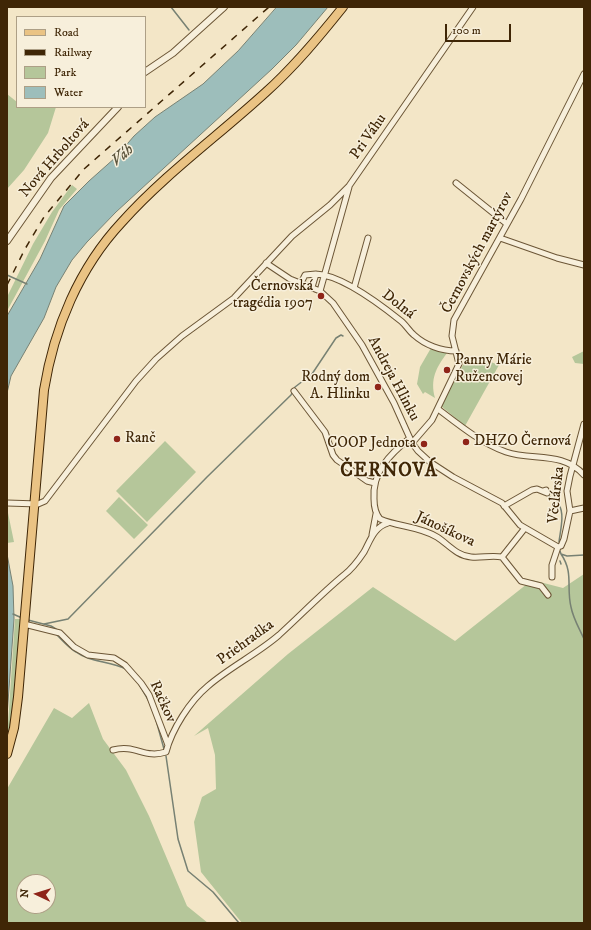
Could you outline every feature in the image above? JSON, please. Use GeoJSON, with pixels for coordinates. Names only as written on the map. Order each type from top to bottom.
{"type":"FeatureCollection","features":[{"type":"Feature","properties":{"kind":"main road"},"geometry":{"type":"LineString","coordinates":[[7,754],[16,718],[40,421],[46,374],[64,317],[85,271],[99,250],[130,213],[176,170],[280,79],[319,38],[343,7]]}},
{"type":"Feature","properties":{"kind":"street"},"geometry":{"type":"LineString","coordinates":[[146,71],[173,53],[224,7]]}},
{"type":"Feature","properties":{"kind":"street","name":"Pri Váhu"},"geometry":{"type":"LineString","coordinates":[[34,504],[45,501],[136,381],[156,359],[182,336],[234,298],[292,236],[349,186],[473,7]]}},
{"type":"Feature","properties":{"kind":"street","name":"Černovských martýrov"},"geometry":{"type":"LineString","coordinates":[[411,441],[432,420],[459,364],[452,336],[454,320],[500,238],[584,74]]}},
{"type":"Feature","properties":{"kind":"street","name":"Nová Hrboltová"},"geometry":{"type":"LineString","coordinates":[[7,241],[51,178],[117,108]]}},
{"type":"Feature","properties":{"kind":"street"},"geometry":{"type":"LineString","coordinates":[[456,183],[507,224]]}},
{"type":"Feature","properties":{"kind":"street"},"geometry":{"type":"LineString","coordinates":[[320,292],[349,186]]}},
{"type":"Feature","properties":{"kind":"street"},"geometry":{"type":"LineString","coordinates":[[354,288],[368,238]]}},
{"type":"Feature","properties":{"kind":"street"},"geometry":{"type":"LineString","coordinates":[[500,238],[552,257],[584,265]]}},
{"type":"Feature","properties":{"kind":"street","name":"Andreja Hlinku"},"geometry":{"type":"LineString","coordinates":[[266,264],[290,279],[312,287],[320,292],[337,308],[362,344],[394,402],[411,441],[430,462],[474,489],[503,504]]}},
{"type":"Feature","properties":{"kind":"street"},"geometry":{"type":"LineString","coordinates":[[312,287],[316,274]]}},
{"type":"Feature","properties":{"kind":"street"},"geometry":{"type":"LineString","coordinates":[[301,283],[305,275],[325,274]]}},
{"type":"Feature","properties":{"kind":"street","name":"Dolná"},"geometry":{"type":"LineString","coordinates":[[325,274],[354,288],[388,310],[422,341],[446,351],[456,351]]}},
{"type":"Feature","properties":{"kind":"street"},"geometry":{"type":"LineString","coordinates":[[294,391],[324,432],[333,455],[337,460],[368,481],[374,483]]}},
{"type":"Feature","properties":{"kind":"street"},"geometry":{"type":"LineString","coordinates":[[438,409],[477,437],[505,452],[518,456],[557,459],[572,465],[584,475]]}},
{"type":"Feature","properties":{"kind":"street","name":"Včelárska"},"geometry":{"type":"LineString","coordinates":[[552,577],[552,565],[564,539],[570,511],[567,491],[572,465],[584,424]]}},
{"type":"Feature","properties":{"kind":"street"},"geometry":{"type":"LineString","coordinates":[[370,541],[376,514],[373,492],[374,483],[387,459],[411,441]]}},
{"type":"Feature","properties":{"kind":"street"},"geometry":{"type":"LineString","coordinates":[[543,491],[537,489],[532,490],[503,504],[525,528],[559,547]]}},
{"type":"Feature","properties":{"kind":"street"},"geometry":{"type":"LineString","coordinates":[[7,503],[34,504]]}},
{"type":"Feature","properties":{"kind":"street"},"geometry":{"type":"LineString","coordinates":[[570,511],[584,508]]}},
{"type":"Feature","properties":{"kind":"street","name":"Jánošíkova"},"geometry":{"type":"LineString","coordinates":[[376,514],[380,519],[388,523],[402,524],[426,532],[437,537],[460,553],[471,557],[492,555],[502,557]]}},
{"type":"Feature","properties":{"kind":"street","name":"Priehradka"},"geometry":{"type":"LineString","coordinates":[[113,750],[126,747],[155,755],[166,752],[168,745],[189,708],[207,686],[280,634],[312,603],[351,569],[382,525],[388,523]]}},
{"type":"Feature","properties":{"kind":"street"},"geometry":{"type":"LineString","coordinates":[[525,528],[502,557],[520,581],[526,584],[542,586],[548,595]]}},
{"type":"Feature","properties":{"kind":"street","name":"Račkov"},"geometry":{"type":"LineString","coordinates":[[25,620],[60,633],[74,647],[88,655],[114,658],[125,665],[142,683],[149,695],[168,745]]}},
{"type":"Feature","properties":{"kind":"green space"},"geometry":{"type":"Polygon","coordinates":[[[7,94],[16,101],[16,108],[56,108],[48,133],[24,170],[7,189],[7,94]]]}},
{"type":"Feature","properties":{"kind":"green space"},"geometry":{"type":"Polygon","coordinates":[[[72,185],[77,189],[59,210],[45,241],[7,311],[7,297],[33,244],[52,212],[72,185]]]}},
{"type":"Feature","properties":{"kind":"green space"},"geometry":{"type":"Polygon","coordinates":[[[431,348],[447,353],[435,374],[433,385],[435,398],[425,392],[423,394],[417,384],[420,367],[431,348]]]}},
{"type":"Feature","properties":{"kind":"green space"},"geometry":{"type":"Polygon","coordinates":[[[584,351],[584,364],[575,363],[572,357],[584,351]]]}},
{"type":"Feature","properties":{"kind":"green space"},"geometry":{"type":"Polygon","coordinates":[[[474,356],[499,365],[465,426],[441,406],[464,363],[474,356]]]}},
{"type":"Feature","properties":{"kind":"green space"},"geometry":{"type":"Polygon","coordinates":[[[165,441],[196,472],[147,522],[116,491],[165,441]]]}},
{"type":"Feature","properties":{"kind":"green space"},"geometry":{"type":"Polygon","coordinates":[[[119,497],[148,525],[134,539],[106,511],[119,497]]]}},
{"type":"Feature","properties":{"kind":"green space"},"geometry":{"type":"Polygon","coordinates":[[[7,508],[14,542],[7,543],[7,508]]]}},
{"type":"Feature","properties":{"kind":"green space"},"geometry":{"type":"Polygon","coordinates":[[[584,574],[584,923],[242,923],[201,872],[194,822],[202,797],[216,789],[215,755],[208,728],[194,736],[288,654],[373,587],[455,641],[532,580],[563,588],[584,574]]]}},
{"type":"Feature","properties":{"kind":"green space"},"geometry":{"type":"Polygon","coordinates":[[[15,619],[21,619],[18,665],[11,725],[7,739],[15,619]]]}},
{"type":"Feature","properties":{"kind":"green space"},"geometry":{"type":"Polygon","coordinates":[[[89,703],[103,739],[126,770],[149,816],[187,906],[208,923],[7,923],[7,789],[54,708],[72,718],[89,703]]]}},
{"type":"Feature","properties":{"kind":"water","name":"Váh"},"geometry":{"type":"Polygon","coordinates":[[[277,7],[328,7],[296,45],[272,69],[116,212],[72,260],[56,287],[44,318],[11,376],[7,393],[7,316],[40,259],[64,206],[116,157],[134,136],[155,117],[203,84],[238,51],[277,7]]]}},
{"type":"Feature","properties":{"kind":"water"},"geometry":{"type":"Polygon","coordinates":[[[7,554],[13,586],[14,619],[7,716],[7,554]]]}},
{"type":"Feature","properties":{"kind":"waterway"},"geometry":{"type":"LineString","coordinates":[[171,7],[189,30]]}},
{"type":"Feature","properties":{"kind":"waterway"},"geometry":{"type":"LineString","coordinates":[[7,275],[27,284]]}},
{"type":"Feature","properties":{"kind":"waterway"},"geometry":{"type":"LineString","coordinates":[[44,624],[68,619],[207,477],[291,395],[295,387],[312,374],[336,338],[341,335],[343,336]]}},
{"type":"Feature","properties":{"kind":"waterway"},"geometry":{"type":"LineString","coordinates":[[549,496],[558,504],[562,513],[559,542]]}},
{"type":"Feature","properties":{"kind":"waterway"},"geometry":{"type":"LineString","coordinates":[[560,551],[561,554],[567,556],[584,555]]}},
{"type":"Feature","properties":{"kind":"waterway"},"geometry":{"type":"LineString","coordinates":[[561,554],[569,574],[572,611],[584,639]]}},
{"type":"Feature","properties":{"kind":"waterway"},"geometry":{"type":"LineString","coordinates":[[13,614],[22,618]]}},
{"type":"Feature","properties":{"kind":"waterway"},"geometry":{"type":"LineString","coordinates":[[28,620],[51,626],[56,629]]}},
{"type":"Feature","properties":{"kind":"waterway"},"geometry":{"type":"LineString","coordinates":[[57,635],[71,648],[87,658],[113,664],[126,669]]}},
{"type":"Feature","properties":{"kind":"waterway"},"geometry":{"type":"LineString","coordinates":[[139,684],[150,703]]}},
{"type":"Feature","properties":{"kind":"waterway"},"geometry":{"type":"LineString","coordinates":[[156,720],[164,749]]}},
{"type":"Feature","properties":{"kind":"waterway"},"geometry":{"type":"LineString","coordinates":[[166,756],[178,839],[188,871],[213,892],[239,923]]}},
{"type":"Feature","properties":{"kind":"railway"},"geometry":{"type":"LineString","coordinates":[[7,285],[25,249],[44,217],[84,169],[269,7]]}},
{"type":"Feature","properties":{"kind":"place","name":"Černovská tragédia 1907"},"geometry":{"type":"Point","coordinates":[321,296]}},
{"type":"Feature","properties":{"kind":"place","name":"Panny Márie Ružencovej"},"geometry":{"type":"Point","coordinates":[447,370]}},
{"type":"Feature","properties":{"kind":"place","name":"Rodný dom A. Hlinku"},"geometry":{"type":"Point","coordinates":[378,387]}},
{"type":"Feature","properties":{"kind":"place","name":"Ranč"},"geometry":{"type":"Point","coordinates":[117,439]}},
{"type":"Feature","properties":{"kind":"place","name":"DHZO Černová"},"geometry":{"type":"Point","coordinates":[466,442]}},
{"type":"Feature","properties":{"kind":"place","name":"COOP Jednota"},"geometry":{"type":"Point","coordinates":[424,444]}},
{"type":"Feature","properties":{"kind":"district","name":"ČERNOVÁ"},"geometry":{"type":"Point","coordinates":[389,472]}}]}
